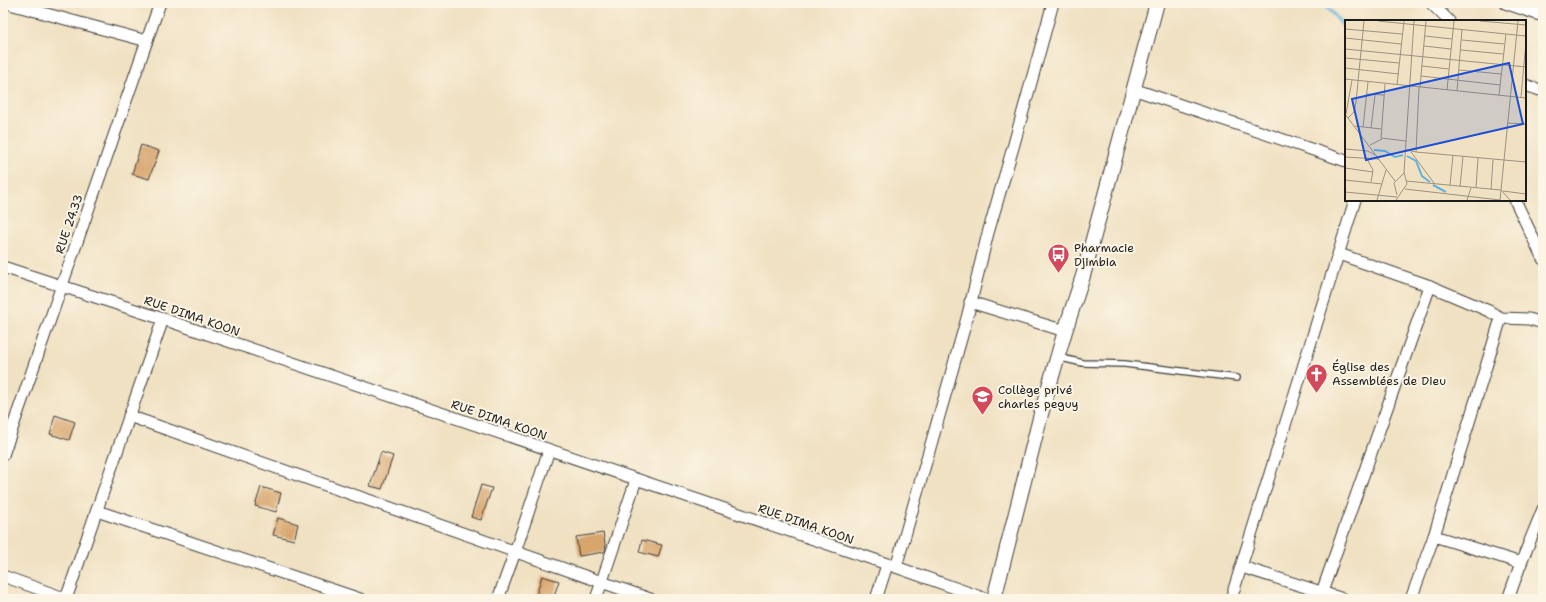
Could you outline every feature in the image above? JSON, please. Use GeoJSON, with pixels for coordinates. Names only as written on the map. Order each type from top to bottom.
{"type":"FeatureCollection","features":[{"type":"Feature","properties":{"kind":"street"},"geometry":{"type":"LineString","coordinates":[[6,3],[147,41]]}},
{"type":"Feature","properties":{"kind":"street","name":"RUE 24.33"},"geometry":{"type":"LineString","coordinates":[[3,455],[160,3]]}},
{"type":"Feature","properties":{"kind":"street"},"geometry":{"type":"LineString","coordinates":[[876,599],[892,566],[967,318],[988,233],[1053,3]]}},
{"type":"Feature","properties":{"kind":"street"},"geometry":{"type":"LineString","coordinates":[[1432,3],[1439,20]]}},
{"type":"Feature","properties":{"kind":"street"},"geometry":{"type":"LineString","coordinates":[[1432,3],[1448,20]]}},
{"type":"Feature","properties":{"kind":"street"},"geometry":{"type":"LineString","coordinates":[[1505,3],[1542,16]]}},
{"type":"Feature","properties":{"kind":"street"},"geometry":{"type":"LineString","coordinates":[[1537,3],[1542,16]]}},
{"type":"Feature","properties":{"kind":"street"},"geometry":{"type":"LineString","coordinates":[[994,599],[1057,357],[1083,276],[1133,89],[1153,5]]}},
{"type":"Feature","properties":{"kind":"street"},"geometry":{"type":"LineString","coordinates":[[1526,85],[1543,90]]}},
{"type":"Feature","properties":{"kind":"street"},"geometry":{"type":"LineString","coordinates":[[1133,89],[1345,161]]}},
{"type":"Feature","properties":{"kind":"street"},"geometry":{"type":"LineString","coordinates":[[1231,599],[1355,201]]}},
{"type":"Feature","properties":{"kind":"street"},"geometry":{"type":"LineString","coordinates":[[1515,201],[1543,259]]}},
{"type":"Feature","properties":{"kind":"street"},"geometry":{"type":"LineString","coordinates":[[1339,254],[1430,286],[1490,311],[1501,318],[1529,319],[1543,323]]}},
{"type":"Feature","properties":{"kind":"street","name":"RUE DIMA KOON"},"geometry":{"type":"LineString","coordinates":[[3,267],[163,319],[986,599]]}},
{"type":"Feature","properties":{"kind":"street"},"geometry":{"type":"LineString","coordinates":[[1322,592],[1430,286]]}},
{"type":"Feature","properties":{"kind":"street"},"geometry":{"type":"LineString","coordinates":[[970,302],[1065,331]]}},
{"type":"Feature","properties":{"kind":"street"},"geometry":{"type":"LineString","coordinates":[[1411,599],[1434,536],[1501,318]]}},
{"type":"Feature","properties":{"kind":"street"},"geometry":{"type":"LineString","coordinates":[[3,576],[67,599],[163,319]]}},
{"type":"Feature","properties":{"kind":"street"},"geometry":{"type":"LineString","coordinates":[[130,416],[650,599]]}},
{"type":"Feature","properties":{"kind":"street"},"geometry":{"type":"LineString","coordinates":[[498,599],[516,552],[549,450]]}},
{"type":"Feature","properties":{"kind":"street"},"geometry":{"type":"LineString","coordinates":[[596,599],[636,480]]}},
{"type":"Feature","properties":{"kind":"street"},"geometry":{"type":"LineString","coordinates":[[1508,599],[1543,509]]}},
{"type":"Feature","properties":{"kind":"street"},"geometry":{"type":"LineString","coordinates":[[97,511],[360,599]]}},
{"type":"Feature","properties":{"kind":"street"},"geometry":{"type":"LineString","coordinates":[[1434,536],[1521,563]]}},
{"type":"Feature","properties":{"kind":"street"},"geometry":{"type":"LineString","coordinates":[[1242,567],[1343,599]]}},
{"type":"Feature","properties":{"kind":"lane"},"geometry":{"type":"LineString","coordinates":[[1057,357],[1083,363],[1125,364],[1237,378]]}},
{"type":"Feature","properties":{"kind":"building"},"geometry":{"type":"Polygon","coordinates":[[[141,145],[159,151],[149,179],[132,174],[141,145]]]}},
{"type":"Feature","properties":{"kind":"building"},"geometry":{"type":"Polygon","coordinates":[[[55,415],[75,422],[69,440],[50,434],[55,415]]]}},
{"type":"Feature","properties":{"kind":"building"},"geometry":{"type":"Polygon","coordinates":[[[381,452],[393,456],[382,489],[370,486],[381,452]]]}},
{"type":"Feature","properties":{"kind":"building"},"geometry":{"type":"Polygon","coordinates":[[[481,485],[492,488],[481,520],[471,517],[481,485]]]}},
{"type":"Feature","properties":{"kind":"building"},"geometry":{"type":"Polygon","coordinates":[[[261,487],[281,493],[276,512],[255,506],[261,487]]]}},
{"type":"Feature","properties":{"kind":"building"},"geometry":{"type":"Polygon","coordinates":[[[278,518],[298,524],[294,540],[273,535],[278,518]]]}},
{"type":"Feature","properties":{"kind":"building"},"geometry":{"type":"Polygon","coordinates":[[[603,533],[606,549],[604,552],[579,556],[576,537],[603,533]]]}},
{"type":"Feature","properties":{"kind":"building"},"geometry":{"type":"Polygon","coordinates":[[[642,540],[662,545],[658,557],[639,552],[642,540]]]}},
{"type":"Feature","properties":{"kind":"building"},"geometry":{"type":"Polygon","coordinates":[[[542,576],[559,581],[553,599],[535,599],[542,576]]]}},
{"type":"Feature","properties":{"kind":"waterway"},"geometry":{"type":"LineString","coordinates":[[1322,3],[1345,28]]}},
{"type":"Feature","properties":{"kind":"place","name":"Pharmacie Djimbia"},"geometry":{"type":"Point","coordinates":[1059,274]}},
{"type":"Feature","properties":{"kind":"place","name":"Église des Assemblées de Dieu"},"geometry":{"type":"Point","coordinates":[1317,394]}},
{"type":"Feature","properties":{"kind":"place","name":"Collège privé charles peguy"},"geometry":{"type":"Point","coordinates":[983,416]}}]}
